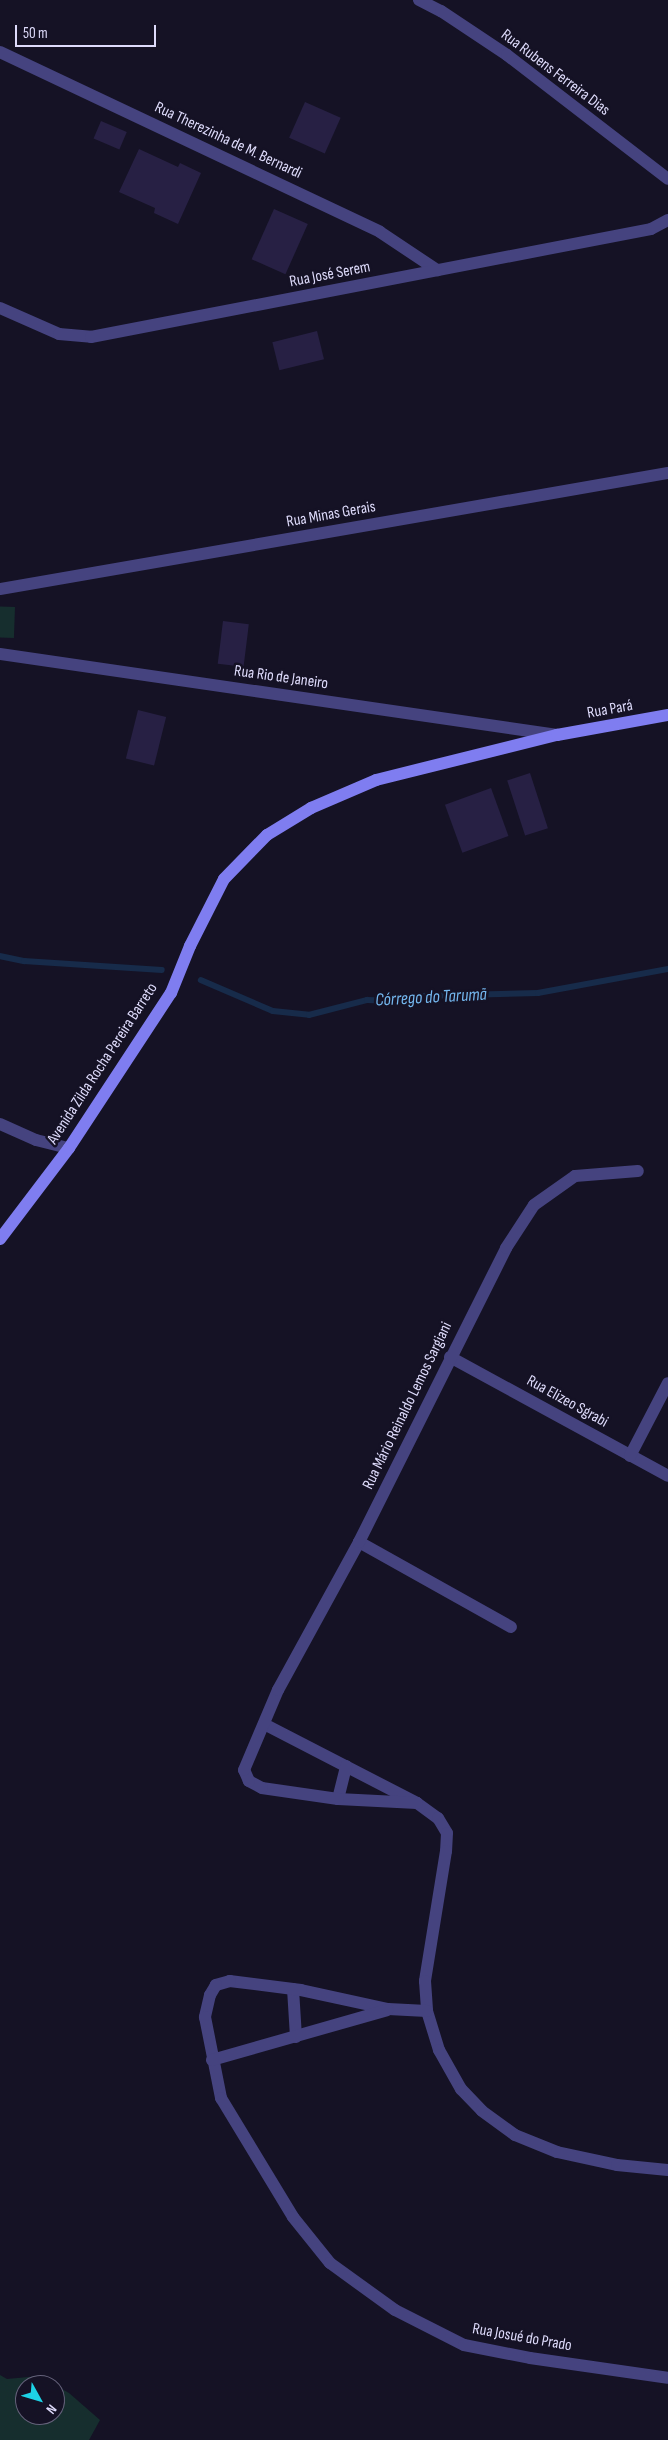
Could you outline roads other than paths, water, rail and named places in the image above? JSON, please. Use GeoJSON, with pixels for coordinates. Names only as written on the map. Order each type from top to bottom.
{"type":"FeatureCollection","features":[{"type":"Feature","properties":{"kind":"street","name":"Rua Rubens Ferreira Dias"},"geometry":{"type":"LineString","coordinates":[[418,0],[441,11],[507,55],[668,179]]}},
{"type":"Feature","properties":{"kind":"street","name":"Rua Therezinha de M. Bernardi"},"geometry":{"type":"LineString","coordinates":[[0,52],[380,232],[437,270]]}},
{"type":"Feature","properties":{"kind":"street","name":"Rua José Serem"},"geometry":{"type":"LineString","coordinates":[[0,308],[59,334],[91,337],[651,229],[668,220]]}},
{"type":"Feature","properties":{"kind":"street","name":"Rua Minas Gerais"},"geometry":{"type":"LineString","coordinates":[[0,589],[668,473]]}},
{"type":"Feature","properties":{"kind":"street","name":"Rua Rio de Janeiro"},"geometry":{"type":"LineString","coordinates":[[0,654],[557,735]]}},
{"type":"Feature","properties":{"kind":"street","name":"Rua Pará"},"geometry":{"type":"LineString","coordinates":[[557,735],[668,715]]}},
{"type":"Feature","properties":{"kind":"street","name":"Avenida Zilda Rocha Pereira Barreto"},"geometry":{"type":"LineString","coordinates":[[0,1239],[69,1148],[171,993],[190,946],[224,879],[267,835],[311,808],[376,780],[557,735]]}},
{"type":"Feature","properties":{"kind":"street"},"geometry":{"type":"LineString","coordinates":[[0,1124],[36,1140],[69,1148]]}},
{"type":"Feature","properties":{"kind":"street","name":"Rua Mário Reinaldo Lemos Sargiani"},"geometry":{"type":"LineString","coordinates":[[417,1803],[338,1799],[262,1788],[249,1781],[244,1770],[278,1690],[359,1542],[506,1248],[534,1205],[574,1176],[638,1171]]}},
{"type":"Feature","properties":{"kind":"street","name":"Rua Elizeo Sgrabi"},"geometry":{"type":"LineString","coordinates":[[450,1357],[668,1476]]}},
{"type":"Feature","properties":{"kind":"street"},"geometry":{"type":"LineString","coordinates":[[630,1456],[668,1383]]}},
{"type":"Feature","properties":{"kind":"street"},"geometry":{"type":"LineString","coordinates":[[359,1542],[511,1627]]}},
{"type":"Feature","properties":{"kind":"street"},"geometry":{"type":"LineString","coordinates":[[264,1724],[417,1803],[438,1818],[446,1833],[446,1851],[425,1981],[427,2011],[439,2050],[461,2089],[482,2111],[515,2135],[557,2152],[617,2165],[668,2170]]}},
{"type":"Feature","properties":{"kind":"street"},"geometry":{"type":"LineString","coordinates":[[338,1799],[346,1766]]}},
{"type":"Feature","properties":{"kind":"street","name":"Rua Josué do Prado"},"geometry":{"type":"LineString","coordinates":[[292,1989],[230,1981],[216,1985],[210,1995],[206,2017],[212,2060],[221,2098],[293,2218],[330,2264],[395,2310],[464,2345],[530,2358],[668,2378]]}},
{"type":"Feature","properties":{"kind":"street"},"geometry":{"type":"LineString","coordinates":[[296,2037],[292,1989],[388,2010],[427,2011]]}},
{"type":"Feature","properties":{"kind":"street"},"geometry":{"type":"LineString","coordinates":[[212,2060],[388,2010]]}},
{"type":"Feature","properties":{"kind":"waterway","name":"Córrego do Tarumã"},"geometry":{"type":"LineString","coordinates":[[0,956],[24,961],[162,970]]}},
{"type":"Feature","properties":{"kind":"waterway","name":"Córrego do Tarumã"},"geometry":{"type":"LineString","coordinates":[[201,980],[273,1011],[309,1015],[367,1000],[390,1001],[421,996],[538,993],[668,969]]}}]}
